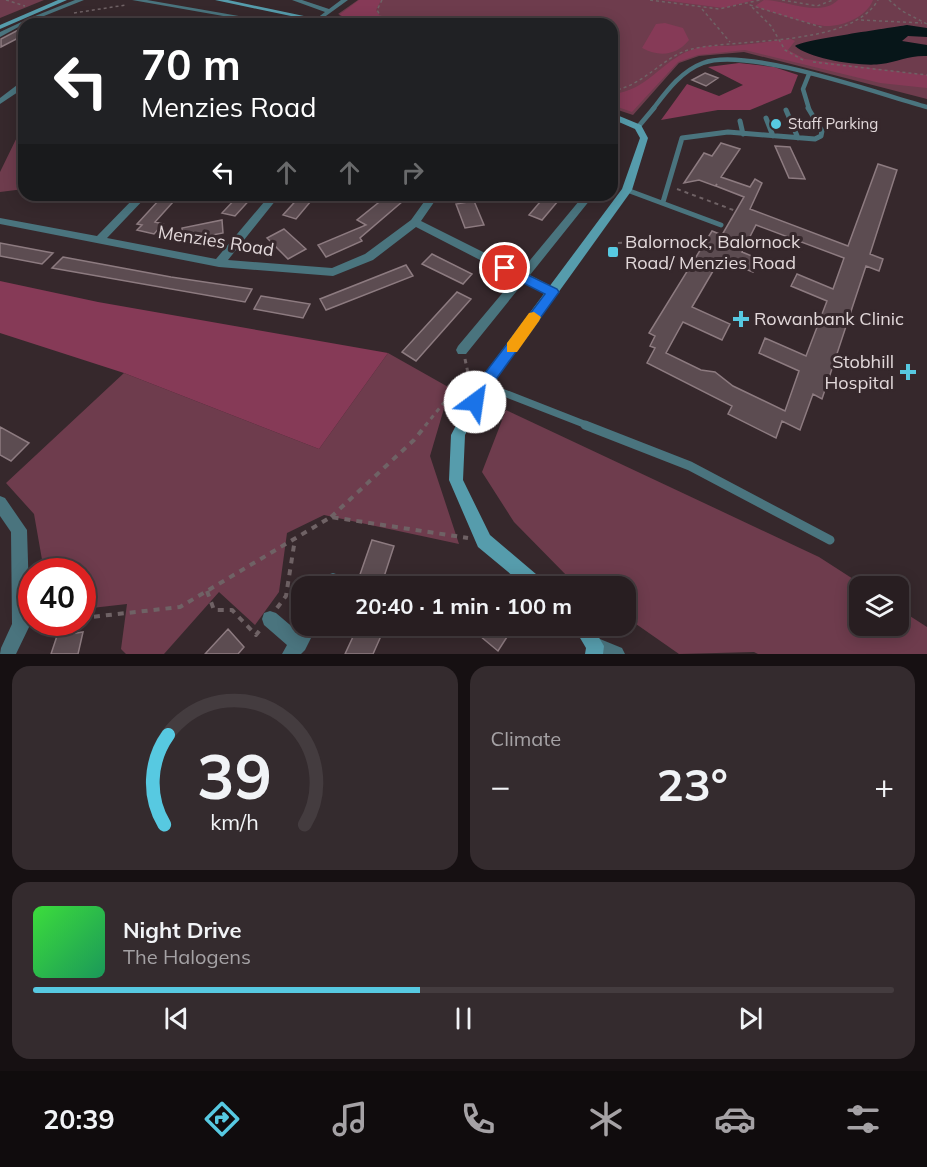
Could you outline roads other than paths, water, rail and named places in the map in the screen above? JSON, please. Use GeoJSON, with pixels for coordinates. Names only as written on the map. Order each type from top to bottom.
{"type":"FeatureCollection","features":[{"type":"Feature","properties":{"kind":"street"},"geometry":{"type":"LineString","coordinates":[[0,22],[54,0]]}},
{"type":"Feature","properties":{"kind":"street"},"geometry":{"type":"LineString","coordinates":[[21,18],[64,0]]}},
{"type":"Feature","properties":{"kind":"street"},"geometry":{"type":"LineString","coordinates":[[35,18],[81,0]]}},
{"type":"Feature","properties":{"kind":"street"},"geometry":{"type":"LineString","coordinates":[[135,0],[246,18]]}},
{"type":"Feature","properties":{"kind":"street"},"geometry":{"type":"LineString","coordinates":[[218,0],[314,18]]}},
{"type":"Feature","properties":{"kind":"street"},"geometry":{"type":"LineString","coordinates":[[295,0],[329,11]]}},
{"type":"Feature","properties":{"kind":"street"},"geometry":{"type":"LineString","coordinates":[[320,18],[345,0]]}},
{"type":"Feature","properties":{"kind":"street"},"geometry":{"type":"LineString","coordinates":[[0,27],[18,19]]}},
{"type":"Feature","properties":{"kind":"street"},"geometry":{"type":"LineString","coordinates":[[0,35],[18,26]]}},
{"type":"Feature","properties":{"kind":"street"},"geometry":{"type":"LineString","coordinates":[[0,102],[18,88]]}},
{"type":"Feature","properties":{"kind":"street"},"geometry":{"type":"LineString","coordinates":[[525,576],[484,541],[456,480],[458,435],[484,385],[627,190],[644,138],[638,127],[618,119]]}},
{"type":"Feature","properties":{"kind":"street"},"geometry":{"type":"LineString","coordinates":[[100,239],[137,201]]}},
{"type":"Feature","properties":{"kind":"street"},"geometry":{"type":"LineString","coordinates":[[219,263],[270,201]]}},
{"type":"Feature","properties":{"kind":"street","name":"Menzies Road"},"geometry":{"type":"LineString","coordinates":[[0,222],[219,263],[333,272],[369,256],[415,222],[430,201]]}},
{"type":"Feature","properties":{"kind":"street"},"geometry":{"type":"LineString","coordinates":[[462,350],[583,201]]}},
{"type":"Feature","properties":{"kind":"street"},"geometry":{"type":"LineString","coordinates":[[415,222],[553,292]]}},
{"type":"Feature","properties":{"kind":"street"},"geometry":{"type":"LineString","coordinates":[[0,503],[19,530],[21,625],[7,654]]}},
{"type":"Feature","properties":{"kind":"street"},"geometry":{"type":"LineString","coordinates":[[270,619],[295,649],[303,636]]}},
{"type":"Feature","properties":{"kind":"street"},"geometry":{"type":"LineString","coordinates":[[587,636],[595,650],[616,654]]}},
{"type":"Feature","properties":{"kind":"lane"},"geometry":{"type":"LineString","coordinates":[[638,127],[687,72],[705,62],[734,59],[760,61],[927,107]]}},
{"type":"Feature","properties":{"kind":"lane"},"geometry":{"type":"LineString","coordinates":[[663,202],[682,138],[692,134],[710,132],[815,139],[821,136],[822,130],[804,100],[802,89],[809,74]]}},
{"type":"Feature","properties":{"kind":"lane"},"geometry":{"type":"LineString","coordinates":[[786,110],[798,138]]}},
{"type":"Feature","properties":{"kind":"lane"},"geometry":{"type":"LineString","coordinates":[[766,118],[773,136]]}},
{"type":"Feature","properties":{"kind":"lane"},"geometry":{"type":"LineString","coordinates":[[740,121],[743,134]]}},
{"type":"Feature","properties":{"kind":"lane"},"geometry":{"type":"LineString","coordinates":[[627,190],[721,225]]}},
{"type":"Feature","properties":{"kind":"lane"},"geometry":{"type":"LineString","coordinates":[[484,385],[690,466],[830,540]]}},
{"type":"Feature","properties":{"kind":"place","name":"Staff Parking"},"geometry":{"type":"Point","coordinates":[776,124]}},
{"type":"Feature","properties":{"kind":"place","name":"Balornock, Balornock Road/ Menzies Road"},"geometry":{"type":"Point","coordinates":[613,252]}},
{"type":"Feature","properties":{"kind":"place","name":"Rowanbank Clinic"},"geometry":{"type":"Point","coordinates":[741,319]}},
{"type":"Feature","properties":{"kind":"place","name":"Stobhill Hospital"},"geometry":{"type":"Point","coordinates":[908,372]}}]}
